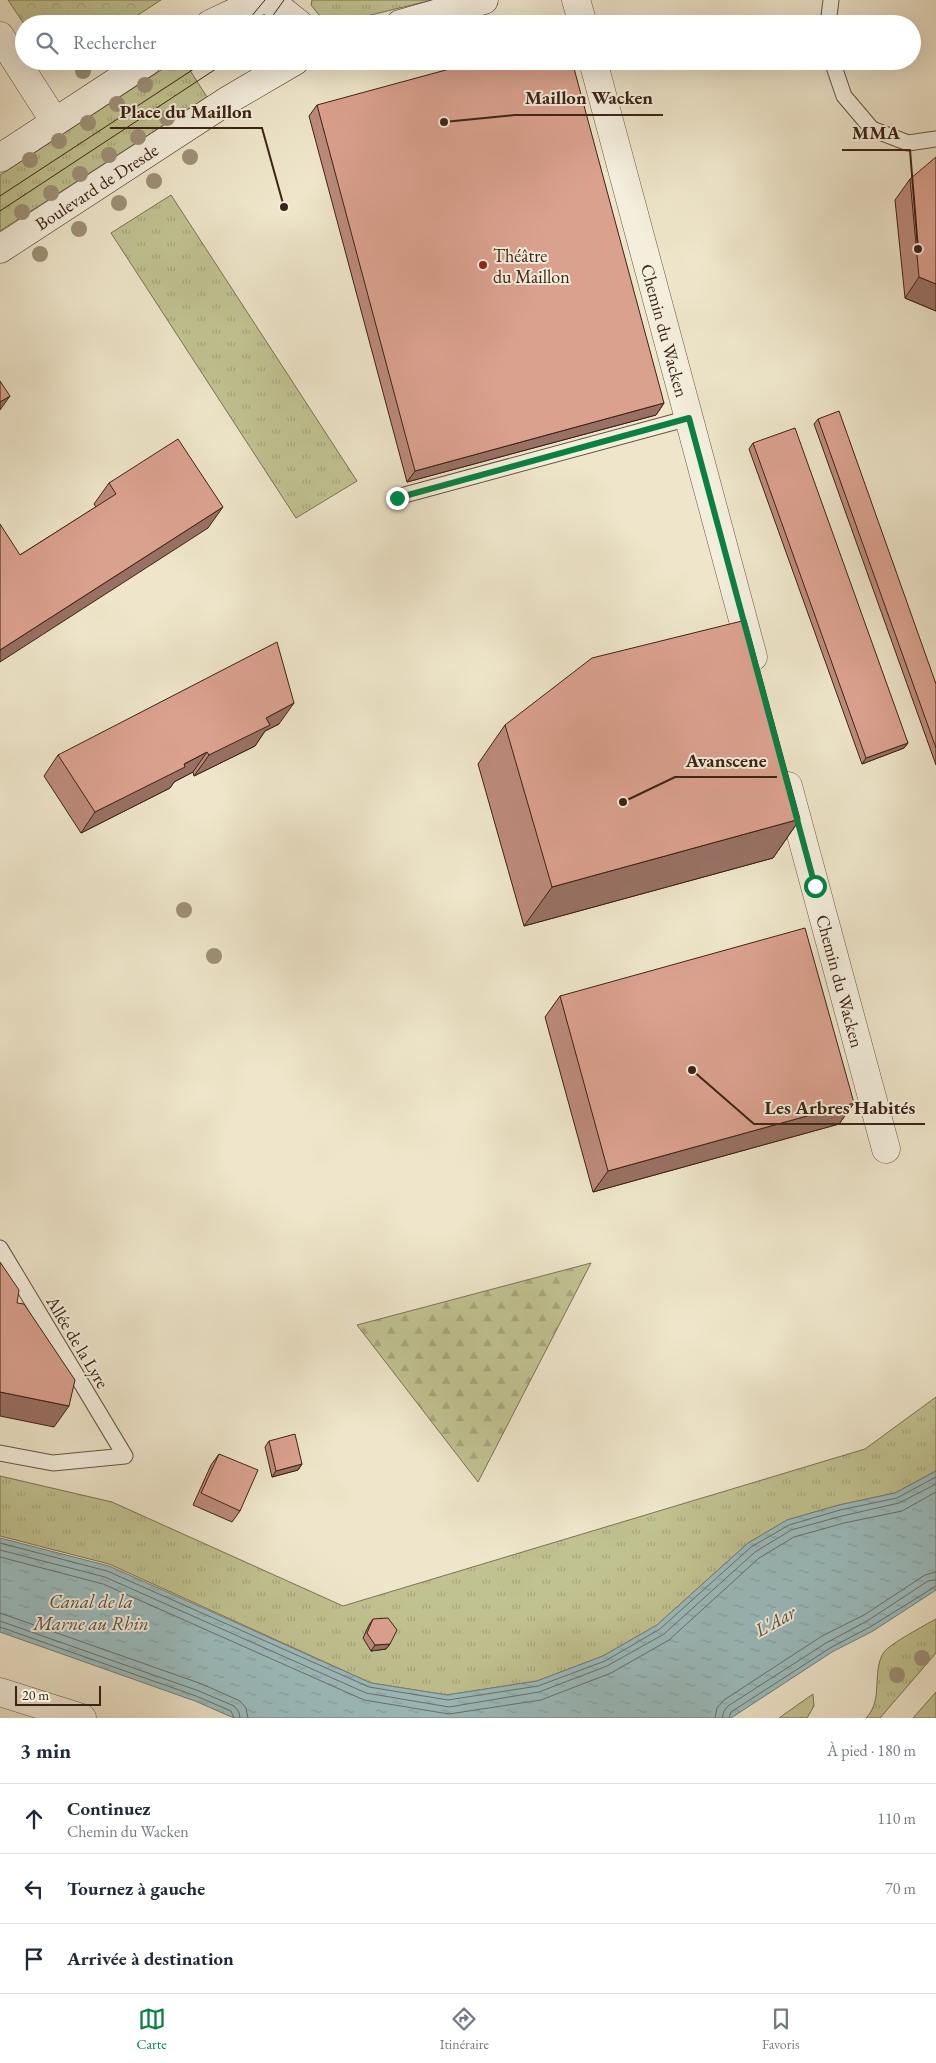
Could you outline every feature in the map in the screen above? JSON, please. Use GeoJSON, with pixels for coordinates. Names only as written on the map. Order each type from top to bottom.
{"type":"FeatureCollection","features":[{"type":"Feature","properties":{"kind":"street"},"geometry":{"type":"LineString","coordinates":[[208,15],[219,0]]}},
{"type":"Feature","properties":{"kind":"street"},"geometry":{"type":"LineString","coordinates":[[432,15],[484,0]]}},
{"type":"Feature","properties":{"kind":"street"},"geometry":{"type":"LineString","coordinates":[[576,0],[580,15]]}},
{"type":"Feature","properties":{"kind":"street"},"geometry":{"type":"LineString","coordinates":[[240,15],[270,6],[284,15]]}},
{"type":"Feature","properties":{"kind":"street"},"geometry":{"type":"LineString","coordinates":[[0,36],[15,59]]}},
{"type":"Feature","properties":{"kind":"street"},"geometry":{"type":"LineString","coordinates":[[22,70],[56,122]]}},
{"type":"Feature","properties":{"kind":"street"},"geometry":{"type":"LineString","coordinates":[[0,158],[134,70]]}},
{"type":"Feature","properties":{"kind":"street"},"geometry":{"type":"LineString","coordinates":[[230,99],[242,89],[254,70]]}},
{"type":"Feature","properties":{"kind":"street","name":"Boulevard de Dresde"},"geometry":{"type":"LineString","coordinates":[[0,249],[230,99],[280,70]]}},
{"type":"Feature","properties":{"kind":"street","name":"Chemin du Wacken"},"geometry":{"type":"LineString","coordinates":[[595,70],[760,684]]}},
{"type":"Feature","properties":{"kind":"street","name":"Chemin du Wacken"},"geometry":{"type":"LineString","coordinates":[[781,761],[886,1149]]}},
{"type":"Feature","properties":{"kind":"street"},"geometry":{"type":"LineString","coordinates":[[0,1692],[82,1718]]}},
{"type":"Feature","properties":{"kind":"lane"},"geometry":{"type":"LineString","coordinates":[[829,15],[831,0]]}},
{"type":"Feature","properties":{"kind":"lane"},"geometry":{"type":"LineString","coordinates":[[835,70],[844,96],[872,129],[908,143],[936,139]]}},
{"type":"Feature","properties":{"kind":"lane"},"geometry":{"type":"LineString","coordinates":[[397,498],[689,418]]}},
{"type":"Feature","properties":{"kind":"lane","name":"Allée de la Lyre"},"geometry":{"type":"LineString","coordinates":[[0,1248],[125,1456],[53,1463],[0,1453]]}},
{"type":"Feature","properties":{"kind":"green space"},"geometry":{"type":"Polygon","coordinates":[[[8,0],[161,0],[138,15],[18,15],[8,0]]]}},
{"type":"Feature","properties":{"kind":"green space"},"geometry":{"type":"Polygon","coordinates":[[[312,0],[432,0],[371,15],[319,15],[311,5],[312,0]]]}},
{"type":"Feature","properties":{"kind":"green space"},"geometry":{"type":"Polygon","coordinates":[[[161,70],[190,70],[207,97],[0,231],[0,175],[161,70]]]}},
{"type":"Feature","properties":{"kind":"green space"},"geometry":{"type":"Polygon","coordinates":[[[171,195],[357,481],[296,518],[111,233],[171,195]]]}},
{"type":"Feature","properties":{"kind":"green space"},"geometry":{"type":"Polygon","coordinates":[[[591,1263],[478,1482],[357,1325],[591,1263]]]}},
{"type":"Feature","properties":{"kind":"green space"},"geometry":{"type":"Polygon","coordinates":[[[936,1397],[936,1471],[895,1493],[839,1505],[787,1520],[748,1543],[657,1625],[603,1656],[537,1681],[447,1695],[371,1683],[109,1564],[0,1536],[0,1476],[112,1502],[343,1606],[865,1449],[936,1397]]]}},
{"type":"Feature","properties":{"kind":"green space"},"geometry":{"type":"Polygon","coordinates":[[[936,1619],[936,1653],[880,1718],[866,1718],[875,1703],[878,1668],[884,1652],[900,1640],[936,1619]]]}},
{"type":"Feature","properties":{"kind":"green space"},"geometry":{"type":"Polygon","coordinates":[[[936,1692],[936,1718],[913,1718],[936,1692]]]}},
{"type":"Feature","properties":{"kind":"green space"},"geometry":{"type":"Polygon","coordinates":[[[813,1694],[814,1706],[807,1718],[779,1718],[813,1694]]]}},
{"type":"Feature","properties":{"kind":"water"},"geometry":{"type":"Polygon","coordinates":[[[936,1471],[936,1590],[873,1631],[832,1652],[731,1718],[234,1718],[195,1701],[0,1632],[0,1538],[109,1566],[371,1683],[447,1695],[537,1681],[603,1656],[657,1625],[748,1543],[787,1520],[839,1505],[895,1493],[936,1471]]]}},
{"type":"Feature","properties":{"kind":"building","name":"Théâtre du Maillon"},"geometry":{"type":"Polygon","coordinates":[[[446,70],[574,70],[664,403],[415,471],[317,105],[446,70]]]}},
{"type":"Feature","properties":{"kind":"building"},"geometry":{"type":"Polygon","coordinates":[[[936,157],[936,284],[919,277],[910,179],[936,157]]]}},
{"type":"Feature","properties":{"kind":"building"},"geometry":{"type":"Polygon","coordinates":[[[0,381],[10,396],[0,402],[0,381]]]}},
{"type":"Feature","properties":{"kind":"building"},"geometry":{"type":"Polygon","coordinates":[[[839,411],[936,684],[936,748],[818,419],[839,411]]]}},
{"type":"Feature","properties":{"kind":"building"},"geometry":{"type":"Polygon","coordinates":[[[795,428],[908,743],[866,758],[753,443],[795,428]]]}},
{"type":"Feature","properties":{"kind":"building"},"geometry":{"type":"Polygon","coordinates":[[[178,439],[223,507],[0,650],[0,524],[20,555],[116,494],[109,483],[178,439]]]}},
{"type":"Feature","properties":{"kind":"building"},"geometry":{"type":"Polygon","coordinates":[[[746,620],[800,819],[552,887],[505,725],[592,658],[746,620]]]}},
{"type":"Feature","properties":{"kind":"building"},"geometry":{"type":"Polygon","coordinates":[[[277,642],[294,703],[266,718],[270,725],[209,755],[207,752],[184,764],[185,767],[95,812],[58,755],[277,642]]]}},
{"type":"Feature","properties":{"kind":"building"},"geometry":{"type":"Polygon","coordinates":[[[805,928],[854,1103],[608,1171],[560,996],[805,928]]]}},
{"type":"Feature","properties":{"kind":"building"},"geometry":{"type":"Polygon","coordinates":[[[0,1262],[19,1290],[17,1303],[24,1304],[75,1380],[69,1406],[0,1392],[0,1262]]]}},
{"type":"Feature","properties":{"kind":"building"},"geometry":{"type":"Polygon","coordinates":[[[295,1434],[302,1464],[276,1471],[269,1441],[295,1434]]]}},
{"type":"Feature","properties":{"kind":"building"},"geometry":{"type":"Polygon","coordinates":[[[219,1454],[258,1470],[240,1511],[201,1493],[219,1454]]]}},
{"type":"Feature","properties":{"kind":"building"},"geometry":{"type":"Polygon","coordinates":[[[388,1618],[397,1630],[390,1644],[375,1645],[367,1633],[373,1619],[388,1618]]]}},
{"type":"Feature","properties":{"kind":"tram line"},"geometry":{"type":"LineString","coordinates":[[252,15],[265,0]]}},
{"type":"Feature","properties":{"kind":"tram line"},"geometry":{"type":"LineString","coordinates":[[273,15],[284,0]]}},
{"type":"Feature","properties":{"kind":"tram line"},"geometry":{"type":"LineString","coordinates":[[0,196],[192,70]]}},
{"type":"Feature","properties":{"kind":"tram line"},"geometry":{"type":"LineString","coordinates":[[0,211],[214,70]]}},
{"type":"Feature","properties":{"kind":"place","name":"Maillon Wacken"},"geometry":{"type":"Point","coordinates":[444,122]}},
{"type":"Feature","properties":{"kind":"place","name":"Place du Maillon"},"geometry":{"type":"Point","coordinates":[284,207]}},
{"type":"Feature","properties":{"kind":"place","name":"MMA"},"geometry":{"type":"Point","coordinates":[918,249]}},
{"type":"Feature","properties":{"kind":"place","name":"Théâtre du Maillon"},"geometry":{"type":"Point","coordinates":[483,265]}},
{"type":"Feature","properties":{"kind":"place","name":"Avanscene"},"geometry":{"type":"Point","coordinates":[623,802]}},
{"type":"Feature","properties":{"kind":"place","name":"Les Arbres Habités"},"geometry":{"type":"Point","coordinates":[692,1070]}},
{"type":"Feature","properties":{"kind":"route"},"geometry":{"type":"LineString","coordinates":[[397,498],[689,418],[815,886]]}},
{"type":"Feature","properties":{"kind":"water label","name":"Canal de la Marne au Rhin"},"geometry":{"type":"Point","coordinates":[91,1612]}},
{"type":"Feature","properties":{"kind":"water label","name":"L'Aar"},"geometry":{"type":"Point","coordinates":[775,1621]}}]}
